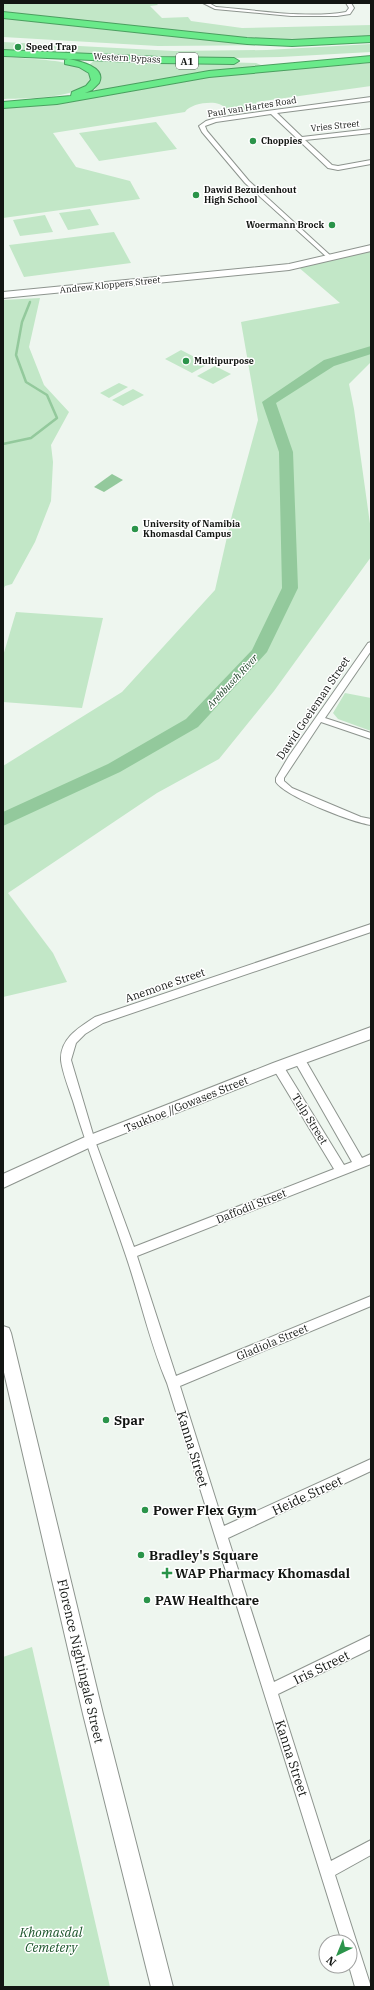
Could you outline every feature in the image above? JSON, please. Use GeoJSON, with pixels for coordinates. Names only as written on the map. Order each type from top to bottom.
{"type":"FeatureCollection","features":[{"type":"Feature","properties":{"kind":"highway"},"geometry":{"type":"LineString","coordinates":[[3,15],[247,41],[292,43],[371,41]]}},
{"type":"Feature","properties":{"kind":"highway"},"geometry":{"type":"LineString","coordinates":[[226,49],[371,41]]}},
{"type":"Feature","properties":{"kind":"highway"},"geometry":{"type":"LineString","coordinates":[[3,53],[78,64],[92,70],[95,74],[96,81],[81,92],[65,96],[3,101]]}},
{"type":"Feature","properties":{"kind":"highway","name":"Western Bypass"},"geometry":{"type":"LineString","coordinates":[[3,53],[218,61],[281,60],[371,54]]}},
{"type":"Feature","properties":{"kind":"highway"},"geometry":{"type":"LineString","coordinates":[[3,105],[57,101],[209,74],[371,59]]}},
{"type":"Feature","properties":{"kind":"street"},"geometry":{"type":"LineString","coordinates":[[205,3],[215,8],[281,14],[313,15],[348,13],[352,8],[348,3]]}},
{"type":"Feature","properties":{"kind":"street","name":"Paul van Hartes Road"},"geometry":{"type":"LineString","coordinates":[[330,258],[247,182],[202,128],[208,122],[371,99]]}},
{"type":"Feature","properties":{"kind":"street"},"geometry":{"type":"LineString","coordinates":[[272,112],[330,167],[338,168],[371,162]]}},
{"type":"Feature","properties":{"kind":"street","name":"Vries Street"},"geometry":{"type":"LineString","coordinates":[[300,139],[371,131]]}},
{"type":"Feature","properties":{"kind":"street","name":"Andrew Kloppers Street"},"geometry":{"type":"LineString","coordinates":[[3,295],[289,267],[371,248]]}},
{"type":"Feature","properties":{"kind":"street","name":"Andrew Kloppers Street"},"geometry":{"type":"LineString","coordinates":[[3,292],[147,277],[216,274]]}},
{"type":"Feature","properties":{"kind":"street","name":"Dawid Goeieman Street"},"geometry":{"type":"LineString","coordinates":[[371,645],[292,758],[280,782],[289,790],[359,820],[371,822]]}},
{"type":"Feature","properties":{"kind":"street"},"geometry":{"type":"LineString","coordinates":[[360,659],[371,662]]}},
{"type":"Feature","properties":{"kind":"street"},"geometry":{"type":"LineString","coordinates":[[320,720],[371,736]]}},
{"type":"Feature","properties":{"kind":"street","name":"Anemone Street"},"geometry":{"type":"LineString","coordinates":[[90,1141],[66,1060],[67,1048],[82,1030],[99,1020],[371,928]]}},
{"type":"Feature","properties":{"kind":"street","name":"Tsukhoe //Gowases Street"},"geometry":{"type":"LineString","coordinates":[[3,1181],[90,1141],[278,1067],[371,1033]]}},
{"type":"Feature","properties":{"kind":"street","name":"Tulp Street"},"geometry":{"type":"LineString","coordinates":[[299,1059],[359,1163]]}},
{"type":"Feature","properties":{"kind":"street","name":"Tulp Street"},"geometry":{"type":"LineString","coordinates":[[278,1067],[341,1170]]}},
{"type":"Feature","properties":{"kind":"street","name":"Kanna Street"},"geometry":{"type":"LineString","coordinates":[[90,1141],[131,1253],[347,1934]]}},
{"type":"Feature","properties":{"kind":"street","name":"Daffodil Street"},"geometry":{"type":"LineString","coordinates":[[131,1253],[371,1158]]}},
{"type":"Feature","properties":{"kind":"street","name":"Gladiola Street"},"geometry":{"type":"LineString","coordinates":[[173,1383],[371,1301]]}},
{"type":"Feature","properties":{"kind":"street","name":"Florence Nightingale Street"},"geometry":{"type":"LineString","coordinates":[[3,1333],[93,1714],[162,1987]]}},
{"type":"Feature","properties":{"kind":"street","name":"Heide Street"},"geometry":{"type":"LineString","coordinates":[[220,1535],[371,1465]]}},
{"type":"Feature","properties":{"kind":"street","name":"Iris Street"},"geometry":{"type":"LineString","coordinates":[[270,1691],[371,1642]]}},
{"type":"Feature","properties":{"kind":"street"},"geometry":{"type":"LineString","coordinates":[[327,1871],[371,1847]]}},
{"type":"Feature","properties":{"kind":"street","name":"Kanna Street"},"geometry":{"type":"LineString","coordinates":[[358,1970],[363,1987]]}},
{"type":"Feature","properties":{"kind":"green space"},"geometry":{"type":"Polygon","coordinates":[[[3,3],[156,3],[158,5],[150,6],[162,18],[188,17],[191,21],[242,28],[371,25],[371,37],[311,41],[267,40],[3,14],[3,3]]]}},
{"type":"Feature","properties":{"kind":"green space"},"geometry":{"type":"Polygon","coordinates":[[[3,18],[198,39],[288,45],[158,46],[3,37],[3,18]]]}},
{"type":"Feature","properties":{"kind":"green space"},"geometry":{"type":"Polygon","coordinates":[[[3,42],[174,51],[267,50],[371,44],[371,52],[280,57],[134,57],[3,50],[3,42]]]}},
{"type":"Feature","properties":{"kind":"green space"},"geometry":{"type":"Polygon","coordinates":[[[3,57],[37,59],[65,63],[77,66],[87,71],[92,77],[87,85],[66,94],[38,98],[3,99],[3,57]]]}},
{"type":"Feature","properties":{"kind":"green space"},"geometry":{"type":"Polygon","coordinates":[[[96,59],[256,63],[261,65],[96,91],[95,89],[101,78],[97,70],[89,65],[96,59]]]}},
{"type":"Feature","properties":{"kind":"green space"},"geometry":{"type":"Polygon","coordinates":[[[371,63],[371,86],[256,102],[263,110],[230,115],[221,105],[206,103],[191,107],[185,112],[53,133],[76,167],[130,181],[140,199],[3,218],[3,107],[78,100],[176,81],[227,74],[371,63]]]}},
{"type":"Feature","properties":{"kind":"green space"},"geometry":{"type":"Polygon","coordinates":[[[156,122],[177,149],[99,161],[79,133],[156,122]]]}},
{"type":"Feature","properties":{"kind":"green space"},"geometry":{"type":"Polygon","coordinates":[[[90,209],[99,225],[68,230],[59,213],[90,209]]]}},
{"type":"Feature","properties":{"kind":"green space"},"geometry":{"type":"Polygon","coordinates":[[[45,215],[53,232],[20,236],[13,220],[45,215]]]}},
{"type":"Feature","properties":{"kind":"green space"},"geometry":{"type":"Polygon","coordinates":[[[114,232],[131,263],[24,277],[9,245],[114,232]]]}},
{"type":"Feature","properties":{"kind":"green space"},"geometry":{"type":"Polygon","coordinates":[[[371,249],[371,362],[349,384],[354,409],[371,531],[371,557],[274,691],[219,759],[157,793],[8,893],[53,953],[67,982],[3,997],[3,766],[122,692],[215,590],[232,515],[258,420],[241,322],[340,303],[297,266],[371,249]]]}},
{"type":"Feature","properties":{"kind":"green space"},"geometry":{"type":"Polygon","coordinates":[[[40,298],[29,347],[44,385],[69,412],[51,445],[53,462],[51,501],[35,542],[12,584],[5,586],[3,590],[3,300],[40,298]]]}},
{"type":"Feature","properties":{"kind":"green space","name":"Multipurpose"},"geometry":{"type":"Polygon","coordinates":[[[181,350],[208,364],[192,373],[165,359],[181,350]]]}},
{"type":"Feature","properties":{"kind":"green space"},"geometry":{"type":"Polygon","coordinates":[[[215,366],[231,374],[213,384],[197,376],[215,366]]]}},
{"type":"Feature","properties":{"kind":"green space"},"geometry":{"type":"Polygon","coordinates":[[[119,383],[128,387],[109,398],[100,393],[119,383]]]}},
{"type":"Feature","properties":{"kind":"green space"},"geometry":{"type":"Polygon","coordinates":[[[133,389],[144,395],[123,406],[112,400],[133,389]]]}},
{"type":"Feature","properties":{"kind":"green space"},"geometry":{"type":"Polygon","coordinates":[[[16,612],[103,618],[82,708],[3,702],[3,656],[16,612]]]}},
{"type":"Feature","properties":{"kind":"green space"},"geometry":{"type":"Polygon","coordinates":[[[345,693],[371,698],[371,731],[338,719],[333,713],[345,693]]]}},
{"type":"Feature","properties":{"kind":"green space","name":"Khomasdal Cemetery"},"geometry":{"type":"Polygon","coordinates":[[[32,1647],[110,1987],[3,1987],[3,1657],[32,1647]]]}},
{"type":"Feature","properties":{"kind":"shaded area"},"geometry":{"type":"Polygon","coordinates":[[[112,474],[123,480],[104,492],[94,487],[112,474]]]}},
{"type":"Feature","properties":{"kind":"waterway"},"geometry":{"type":"LineString","coordinates":[[3,444],[31,438],[57,418],[47,395],[26,382],[16,355],[22,322],[30,302]]}},
{"type":"Feature","properties":{"kind":"waterway","name":"Arebbusch River"},"geometry":{"type":"LineString","coordinates":[[3,820],[114,768],[192,723],[259,652],[290,588],[286,452],[269,402],[329,363],[371,350]]}},
{"type":"Feature","properties":{"kind":"place","name":"Speed Trap"},"geometry":{"type":"Point","coordinates":[18,47]}},
{"type":"Feature","properties":{"kind":"place","name":"Choppies"},"geometry":{"type":"Point","coordinates":[253,141]}},
{"type":"Feature","properties":{"kind":"place","name":"Dawid Bezuidenhout High School"},"geometry":{"type":"Point","coordinates":[196,195]}},
{"type":"Feature","properties":{"kind":"place","name":"Woermann Brock"},"geometry":{"type":"Point","coordinates":[332,225]}},
{"type":"Feature","properties":{"kind":"place","name":"Multipurpose"},"geometry":{"type":"Point","coordinates":[186,361]}},
{"type":"Feature","properties":{"kind":"place","name":"University of Namibia Khomasdal Campus"},"geometry":{"type":"Point","coordinates":[135,529]}},
{"type":"Feature","properties":{"kind":"place","name":"Spar"},"geometry":{"type":"Point","coordinates":[106,1420]}},
{"type":"Feature","properties":{"kind":"place","name":"Power Flex Gym"},"geometry":{"type":"Point","coordinates":[145,1510]}},
{"type":"Feature","properties":{"kind":"place","name":"Bradley's Square"},"geometry":{"type":"Point","coordinates":[141,1555]}},
{"type":"Feature","properties":{"kind":"place","name":"WAP Pharmacy Khomasdal"},"geometry":{"type":"Point","coordinates":[167,1573]}},
{"type":"Feature","properties":{"kind":"place","name":"PAW Healthcare"},"geometry":{"type":"Point","coordinates":[147,1600]}}]}
